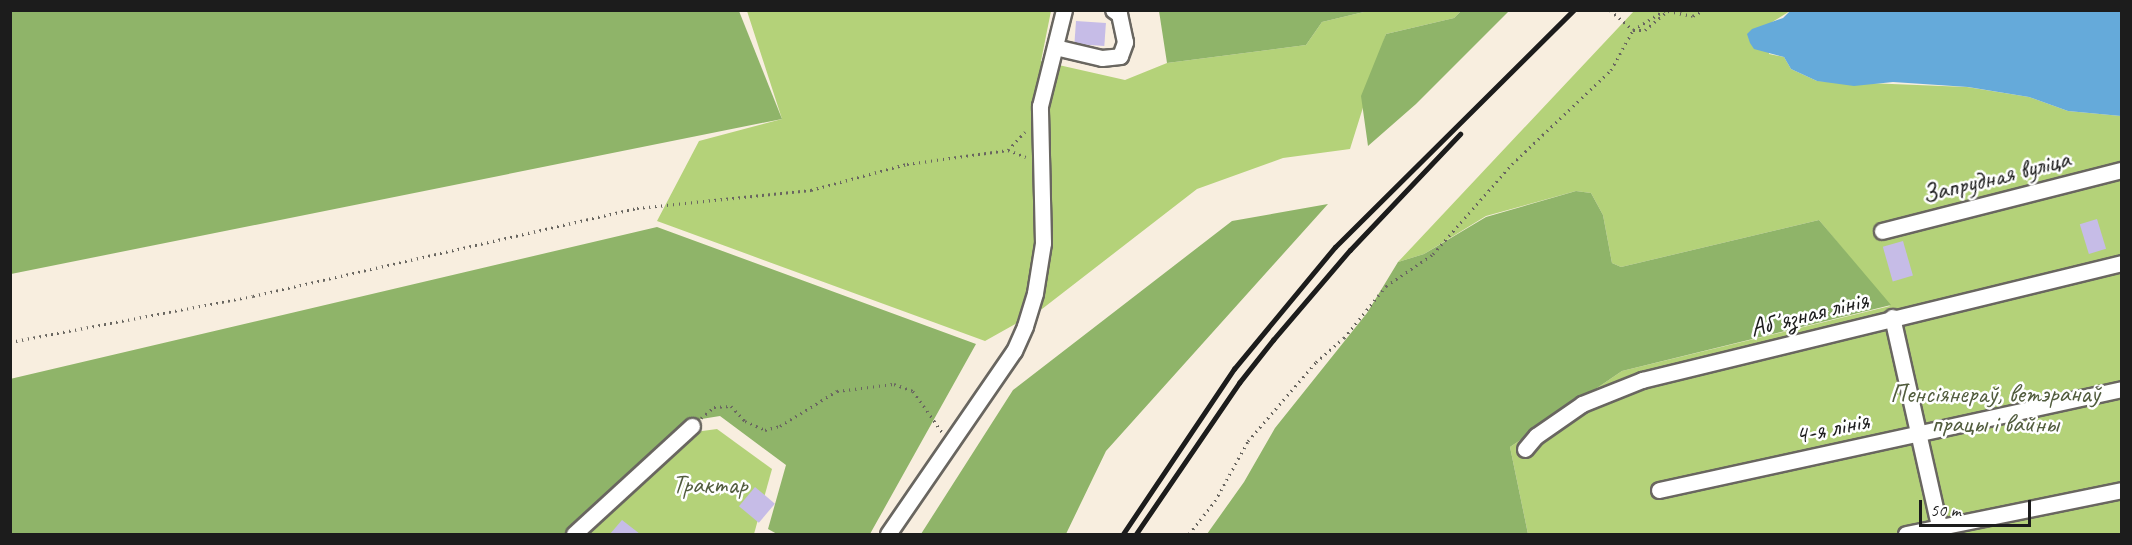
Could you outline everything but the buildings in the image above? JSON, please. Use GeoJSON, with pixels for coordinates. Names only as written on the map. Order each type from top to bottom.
{"type":"FeatureCollection","features":[{"type":"Feature","properties":{"kind":"street"},"geometry":{"type":"LineString","coordinates":[[888,534],[1014,351],[1035,293],[1043,243],[1040,106],[1064,10]]}},
{"type":"Feature","properties":{"kind":"street"},"geometry":{"type":"LineString","coordinates":[[1055,47],[1102,58],[1120,56],[1125,42],[1119,14],[1113,10]]}},
{"type":"Feature","properties":{"kind":"street","name":"Запрудная вуліца"},"geometry":{"type":"LineString","coordinates":[[1882,231],[2121,170]]}},
{"type":"Feature","properties":{"kind":"street","name":"Абʼязная лінія"},"geometry":{"type":"LineString","coordinates":[[1526,449],[1536,436],[1582,404],[1642,380],[1892,317],[1940,309],[2121,263]]}},
{"type":"Feature","properties":{"kind":"street"},"geometry":{"type":"LineString","coordinates":[[1892,317],[1921,434],[1940,530]]}},
{"type":"Feature","properties":{"kind":"street","name":"4-я лінія"},"geometry":{"type":"LineString","coordinates":[[1659,490],[2121,389]]}},
{"type":"Feature","properties":{"kind":"street"},"geometry":{"type":"LineString","coordinates":[[574,534],[692,426]]}},
{"type":"Feature","properties":{"kind":"street"},"geometry":{"type":"LineString","coordinates":[[1906,534],[1940,530],[2121,490]]}},
{"type":"Feature","properties":{"kind":"path"},"geometry":{"type":"LineString","coordinates":[[1610,10],[1633,30],[1645,30],[1668,11],[1693,16],[1704,10]]}},
{"type":"Feature","properties":{"kind":"path"},"geometry":{"type":"LineString","coordinates":[[1189,534],[1215,501],[1248,441],[1316,362],[1344,338],[1386,286],[1433,254],[1512,164],[1611,70],[1633,30],[1665,10]]}},
{"type":"Feature","properties":{"kind":"path"},"geometry":{"type":"LineString","coordinates":[[10,342],[253,296],[637,207],[811,189],[907,164],[1008,150],[1027,130]]}},
{"type":"Feature","properties":{"kind":"path"},"geometry":{"type":"LineString","coordinates":[[692,426],[714,407],[724,405],[765,430],[780,426],[837,391],[894,384],[913,391],[952,441]]}},
{"type":"Feature","properties":{"kind":"green space"},"geometry":{"type":"Polygon","coordinates":[[[11,10],[739,11],[782,119],[11,274],[11,10]]]}},
{"type":"Feature","properties":{"kind":"green space"},"geometry":{"type":"Polygon","coordinates":[[[1159,10],[1368,11],[1322,22],[1306,45],[1167,63],[1159,10]]]}},
{"type":"Feature","properties":{"kind":"green space"},"geometry":{"type":"Polygon","coordinates":[[[747,11],[1051,11],[1041,61],[1125,80],[1167,63],[1306,45],[1322,22],[1368,11],[1461,11],[1454,18],[1386,34],[1350,149],[1283,158],[1197,189],[1042,309],[985,341],[657,221],[699,141],[782,119],[747,11]]]}},
{"type":"Feature","properties":{"kind":"green space"},"geometry":{"type":"Polygon","coordinates":[[[1461,11],[1509,11],[1416,104],[1368,146],[1361,96],[1386,34],[1454,18],[1461,11]]]}},
{"type":"Feature","properties":{"kind":"green space","name":"Пенсіянераў, ветэранаў працы і вайны"},"geometry":{"type":"Polygon","coordinates":[[[1634,11],[1790,11],[1769,24],[1769,54],[1784,57],[1791,69],[1817,81],[1967,87],[2029,97],[2068,111],[2121,116],[2121,534],[1528,534],[1510,447],[1622,371],[1890,306],[1819,220],[1621,267],[1612,263],[1603,215],[1591,193],[1576,191],[1486,216],[1424,254],[1398,262],[1634,11]]]}},
{"type":"Feature","properties":{"kind":"green space"},"geometry":{"type":"Polygon","coordinates":[[[1576,191],[1591,193],[1603,215],[1612,263],[1621,267],[1819,220],[1891,305],[1622,371],[1510,447],[1528,534],[1207,534],[1244,482],[1275,428],[1367,313],[1398,262],[1424,254],[1486,217],[1576,191]]]}},
{"type":"Feature","properties":{"kind":"green space"},"geometry":{"type":"Polygon","coordinates":[[[1328,204],[1106,451],[1066,534],[921,534],[1013,390],[1232,221],[1328,204]]]}},
{"type":"Feature","properties":{"kind":"green space"},"geometry":{"type":"Polygon","coordinates":[[[657,227],[976,344],[870,534],[777,534],[768,529],[786,465],[720,416],[689,421],[566,534],[11,534],[10,379],[657,227]]]}},
{"type":"Feature","properties":{"kind":"green space","name":"Трактар"},"geometry":{"type":"Polygon","coordinates":[[[717,429],[772,469],[754,534],[582,534],[695,432],[717,429]]]}},
{"type":"Feature","properties":{"kind":"water"},"geometry":{"type":"Polygon","coordinates":[[[1790,11],[2121,11],[2121,116],[2068,111],[2029,97],[1968,87],[1893,82],[1854,86],[1817,81],[1791,69],[1784,57],[1754,49],[1750,43],[1747,34],[1752,29],[1783,18],[1790,11]]]}},
{"type":"Feature","properties":{"kind":"railway"},"geometry":{"type":"LineString","coordinates":[[1123,534],[1234,369],[1335,247],[1574,10]]}},
{"type":"Feature","properties":{"kind":"railway"},"geometry":{"type":"LineString","coordinates":[[1136,534],[1239,383],[1273,340],[1350,250],[1460,134]]}}]}
